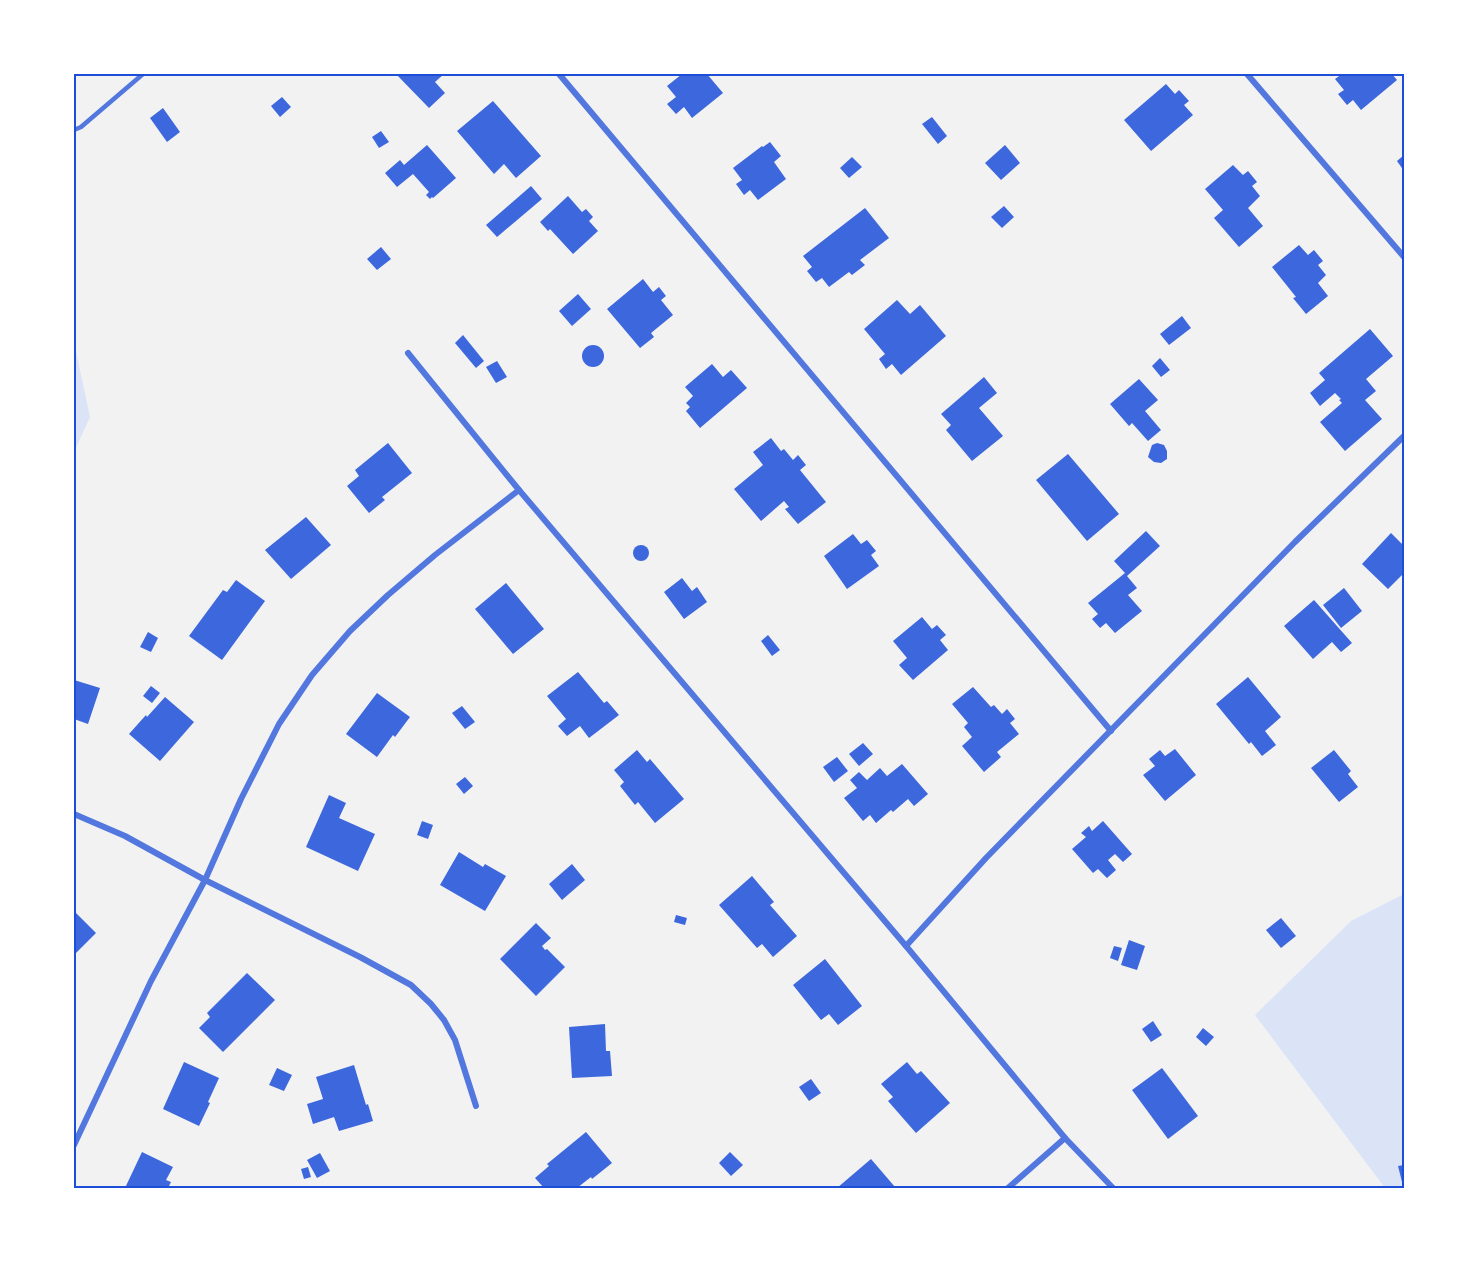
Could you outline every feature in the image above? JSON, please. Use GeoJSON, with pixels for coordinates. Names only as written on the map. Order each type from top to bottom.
{"type":"FeatureCollection","features":[{"type":"Feature","properties":{"kind":"street"},"geometry":{"type":"LineString","coordinates":[[559,74],[1111,731]]}},
{"type":"Feature","properties":{"kind":"street"},"geometry":{"type":"LineString","coordinates":[[1247,74],[1404,258]]}},
{"type":"Feature","properties":{"kind":"street"},"geometry":{"type":"LineString","coordinates":[[408,353],[519,490],[906,946],[1065,1138],[1113,1188]]}},
{"type":"Feature","properties":{"kind":"street"},"geometry":{"type":"LineString","coordinates":[[906,946],[986,858],[1295,542],[1404,436]]}},
{"type":"Feature","properties":{"kind":"street"},"geometry":{"type":"LineString","coordinates":[[74,1145],[151,981],[205,880],[241,799],[279,724],[312,675],[350,631],[388,595],[435,555],[519,490]]}},
{"type":"Feature","properties":{"kind":"street"},"geometry":{"type":"LineString","coordinates":[[74,814],[125,836],[205,880],[411,985],[438,1012],[455,1040],[476,1106]]}},
{"type":"Feature","properties":{"kind":"street"},"geometry":{"type":"LineString","coordinates":[[1008,1188],[1065,1138]]}},
{"type":"Feature","properties":{"kind":"lane"},"geometry":{"type":"LineString","coordinates":[[74,130],[81,127],[143,74]]}},
{"type":"Feature","properties":{"kind":"shaded area"},"geometry":{"type":"Polygon","coordinates":[[[74,342],[90,417],[74,452],[74,342]]]}},
{"type":"Feature","properties":{"kind":"shaded area"},"geometry":{"type":"Polygon","coordinates":[[[1404,894],[1404,1188],[1385,1188],[1255,1015],[1351,921],[1404,894]]]}},
{"type":"Feature","properties":{"kind":"building"},"geometry":{"type":"Polygon","coordinates":[[[396,74],[444,74],[435,82],[445,93],[429,108],[396,74]]]}},
{"type":"Feature","properties":{"kind":"building"},"geometry":{"type":"Polygon","coordinates":[[[682,74],[707,74],[723,93],[692,118],[684,107],[676,114],[667,104],[676,97],[667,86],[682,74]]]}},
{"type":"Feature","properties":{"kind":"building"},"geometry":{"type":"Polygon","coordinates":[[[1342,74],[1392,74],[1397,80],[1361,110],[1353,100],[1347,105],[1338,94],[1344,90],[1335,79],[1342,74]]]}},
{"type":"Feature","properties":{"kind":"building"},"geometry":{"type":"Polygon","coordinates":[[[1166,84],[1175,94],[1179,90],[1189,101],[1184,105],[1193,115],[1151,151],[1124,120],[1166,84]]]}},
{"type":"Feature","properties":{"kind":"building"},"geometry":{"type":"Polygon","coordinates":[[[282,97],[291,107],[280,117],[271,106],[282,97]]]}},
{"type":"Feature","properties":{"kind":"building"},"geometry":{"type":"Polygon","coordinates":[[[493,101],[541,156],[516,178],[504,164],[494,174],[457,131],[493,101]]]}},
{"type":"Feature","properties":{"kind":"building"},"geometry":{"type":"Polygon","coordinates":[[[163,108],[180,132],[167,142],[150,118],[163,108]]]}},
{"type":"Feature","properties":{"kind":"building"},"geometry":{"type":"Polygon","coordinates":[[[932,117],[947,136],[938,144],[922,124],[932,117]]]}},
{"type":"Feature","properties":{"kind":"building"},"geometry":{"type":"Polygon","coordinates":[[[381,131],[389,142],[379,148],[372,137],[381,131]]]}},
{"type":"Feature","properties":{"kind":"building"},"geometry":{"type":"Polygon","coordinates":[[[770,142],[781,156],[774,162],[786,179],[758,200],[750,190],[744,195],[736,184],[742,180],[733,168],[770,142]]]}},
{"type":"Feature","properties":{"kind":"building"},"geometry":{"type":"Polygon","coordinates":[[[427,145],[456,178],[430,199],[426,195],[429,192],[413,174],[397,187],[385,173],[400,160],[404,165],[427,145]]]}},
{"type":"Feature","properties":{"kind":"building"},"geometry":{"type":"Polygon","coordinates":[[[1005,145],[1020,163],[1001,180],[985,163],[1005,145]]]}},
{"type":"Feature","properties":{"kind":"building"},"geometry":{"type":"Polygon","coordinates":[[[1404,155],[1404,171],[1397,161],[1404,155]]]}},
{"type":"Feature","properties":{"kind":"building"},"geometry":{"type":"Polygon","coordinates":[[[852,157],[862,167],[849,178],[840,168],[852,157]]]}},
{"type":"Feature","properties":{"kind":"building"},"geometry":{"type":"Polygon","coordinates":[[[1233,165],[1243,175],[1248,171],[1257,182],[1252,186],[1260,196],[1248,208],[1263,226],[1239,247],[1214,218],[1223,210],[1205,189],[1233,165]]]}},
{"type":"Feature","properties":{"kind":"building"},"geometry":{"type":"Polygon","coordinates":[[[531,186],[542,199],[497,237],[486,225],[531,186]]]}},
{"type":"Feature","properties":{"kind":"building"},"geometry":{"type":"Polygon","coordinates":[[[568,196],[582,212],[586,209],[593,217],[589,221],[598,231],[573,254],[550,229],[548,231],[540,222],[568,196]]]}},
{"type":"Feature","properties":{"kind":"building"},"geometry":{"type":"Polygon","coordinates":[[[1004,206],[1014,217],[1002,228],[991,217],[1004,206]]]}},
{"type":"Feature","properties":{"kind":"building"},"geometry":{"type":"Polygon","coordinates":[[[865,208],[889,238],[860,260],[865,265],[852,275],[849,272],[829,287],[822,278],[816,282],[807,271],[812,267],[803,256],[865,208]]]}},
{"type":"Feature","properties":{"kind":"building"},"geometry":{"type":"Polygon","coordinates":[[[1299,245],[1308,255],[1314,250],[1323,261],[1318,265],[1326,275],[1318,283],[1328,296],[1306,314],[1293,298],[1296,297],[1272,267],[1299,245]]]}},
{"type":"Feature","properties":{"kind":"building"},"geometry":{"type":"Polygon","coordinates":[[[381,247],[391,259],[377,270],[367,259],[381,247]]]}},
{"type":"Feature","properties":{"kind":"building"},"geometry":{"type":"Polygon","coordinates":[[[643,279],[653,292],[659,287],[666,296],[661,300],[673,315],[651,333],[654,337],[640,348],[607,309],[643,279]]]}},
{"type":"Feature","properties":{"kind":"building"},"geometry":{"type":"Polygon","coordinates":[[[578,294],[591,309],[572,326],[559,311],[578,294]]]}},
{"type":"Feature","properties":{"kind":"building"},"geometry":{"type":"Polygon","coordinates":[[[897,300],[910,314],[920,305],[946,336],[901,375],[892,364],[886,369],[879,359],[885,354],[864,329],[897,300]]]}},
{"type":"Feature","properties":{"kind":"building"},"geometry":{"type":"Polygon","coordinates":[[[1182,316],[1191,328],[1169,345],[1160,334],[1182,316]]]}},
{"type":"Feature","properties":{"kind":"building"},"geometry":{"type":"Polygon","coordinates":[[[1370,329],[1393,356],[1366,379],[1376,391],[1365,400],[1382,419],[1345,451],[1320,422],[1342,403],[1339,400],[1341,399],[1335,393],[1320,406],[1310,393],[1325,380],[1319,373],[1370,329]]]}},
{"type":"Feature","properties":{"kind":"building"},"geometry":{"type":"Polygon","coordinates":[[[463,335],[484,361],[476,368],[455,343],[463,335]]]}},
{"type":"Feature","properties":{"kind":"building"},"geometry":{"type":"Polygon","coordinates":[[[593,345],[601,348],[604,356],[601,364],[593,367],[585,364],[582,356],[585,348],[593,345]]]}},
{"type":"Feature","properties":{"kind":"building"},"geometry":{"type":"Polygon","coordinates":[[[1160,358],[1170,370],[1161,377],[1152,366],[1160,358]]]}},
{"type":"Feature","properties":{"kind":"building"},"geometry":{"type":"Polygon","coordinates":[[[497,361],[507,377],[496,383],[486,367],[497,361]]]}},
{"type":"Feature","properties":{"kind":"building"},"geometry":{"type":"Polygon","coordinates":[[[712,364],[723,377],[731,370],[747,388],[700,428],[686,411],[690,407],[686,403],[693,396],[685,387],[712,364]]]}},
{"type":"Feature","properties":{"kind":"building"},"geometry":{"type":"Polygon","coordinates":[[[984,377],[997,393],[979,408],[1003,436],[972,461],[946,430],[951,425],[941,414],[984,377]]]}},
{"type":"Feature","properties":{"kind":"building"},"geometry":{"type":"Polygon","coordinates":[[[1139,379],[1158,400],[1145,411],[1161,430],[1148,441],[1132,423],[1129,426],[1110,404],[1139,379]]]}},
{"type":"Feature","properties":{"kind":"building"},"geometry":{"type":"Polygon","coordinates":[[[771,438],[781,451],[784,449],[793,460],[798,455],[806,465],[800,470],[826,502],[798,524],[785,509],[789,507],[784,501],[761,521],[734,489],[763,465],[753,452],[771,438]]]}},
{"type":"Feature","properties":{"kind":"building"},"geometry":{"type":"Polygon","coordinates":[[[388,443],[412,473],[382,497],[385,500],[369,513],[347,486],[359,476],[355,470],[388,443]]]}},
{"type":"Feature","properties":{"kind":"building"},"geometry":{"type":"Polygon","coordinates":[[[1157,443],[1164,445],[1167,451],[1167,459],[1161,463],[1154,462],[1148,457],[1152,445],[1157,443]]]}},
{"type":"Feature","properties":{"kind":"building"},"geometry":{"type":"Polygon","coordinates":[[[1068,454],[1119,514],[1087,541],[1036,480],[1068,454]]]}},
{"type":"Feature","properties":{"kind":"building"},"geometry":{"type":"Polygon","coordinates":[[[306,517],[331,545],[291,579],[265,550],[306,517]]]}},
{"type":"Feature","properties":{"kind":"building"},"geometry":{"type":"Polygon","coordinates":[[[1146,531],[1160,546],[1127,576],[1137,588],[1128,595],[1142,611],[1115,633],[1106,623],[1100,628],[1092,619],[1098,614],[1088,603],[1125,573],[1114,561],[1146,531]]]}},
{"type":"Feature","properties":{"kind":"building"},"geometry":{"type":"Polygon","coordinates":[[[1391,533],[1404,546],[1404,573],[1388,589],[1362,564],[1391,533]]]}},
{"type":"Feature","properties":{"kind":"building"},"geometry":{"type":"Polygon","coordinates":[[[853,534],[861,544],[867,540],[876,551],[871,555],[879,566],[847,589],[824,556],[853,534]]]}},
{"type":"Feature","properties":{"kind":"building"},"geometry":{"type":"Polygon","coordinates":[[[638,545],[644,545],[649,553],[647,559],[638,561],[633,556],[633,550],[638,545]]]}},
{"type":"Feature","properties":{"kind":"building"},"geometry":{"type":"Polygon","coordinates":[[[682,578],[692,591],[697,587],[707,602],[684,619],[664,592],[682,578]]]}},
{"type":"Feature","properties":{"kind":"building"},"geometry":{"type":"Polygon","coordinates":[[[236,580],[265,601],[222,660],[189,636],[223,590],[227,592],[236,580]]]}},
{"type":"Feature","properties":{"kind":"building"},"geometry":{"type":"Polygon","coordinates":[[[506,583],[544,629],[513,654],[475,609],[506,583]]]}},
{"type":"Feature","properties":{"kind":"building"},"geometry":{"type":"Polygon","coordinates":[[[1344,588],[1362,611],[1341,628],[1323,605],[1344,588]]]}},
{"type":"Feature","properties":{"kind":"building"},"geometry":{"type":"Polygon","coordinates":[[[1314,600],[1352,643],[1341,652],[1332,642],[1313,659],[1284,626],[1314,600]]]}},
{"type":"Feature","properties":{"kind":"building"},"geometry":{"type":"Polygon","coordinates":[[[922,617],[932,629],[937,625],[946,635],[940,640],[948,650],[913,680],[899,665],[907,658],[893,641],[922,617]]]}},
{"type":"Feature","properties":{"kind":"building"},"geometry":{"type":"Polygon","coordinates":[[[148,632],[158,638],[151,652],[140,647],[148,632]]]}},
{"type":"Feature","properties":{"kind":"building"},"geometry":{"type":"Polygon","coordinates":[[[768,635],[780,650],[772,656],[761,641],[768,635]]]}},
{"type":"Feature","properties":{"kind":"building"},"geometry":{"type":"Polygon","coordinates":[[[578,672],[604,703],[607,701],[619,715],[589,738],[580,726],[567,736],[558,726],[566,719],[547,696],[578,672]]]}},
{"type":"Feature","properties":{"kind":"building"},"geometry":{"type":"Polygon","coordinates":[[[1248,677],[1281,717],[1265,731],[1276,745],[1262,756],[1216,704],[1248,677]]]}},
{"type":"Feature","properties":{"kind":"building"},"geometry":{"type":"Polygon","coordinates":[[[74,680],[100,688],[88,724],[74,719],[74,680]]]}},
{"type":"Feature","properties":{"kind":"building"},"geometry":{"type":"Polygon","coordinates":[[[151,686],[160,693],[152,703],[143,696],[151,686]]]}},
{"type":"Feature","properties":{"kind":"building"},"geometry":{"type":"Polygon","coordinates":[[[973,687],[991,707],[994,705],[1002,714],[1007,709],[1015,719],[1010,723],[1019,734],[997,752],[1001,757],[984,772],[962,746],[972,737],[964,727],[968,723],[952,704],[973,687]]]}},
{"type":"Feature","properties":{"kind":"building"},"geometry":{"type":"Polygon","coordinates":[[[377,693],[410,717],[377,757],[346,734],[377,693]]]}},
{"type":"Feature","properties":{"kind":"building"},"geometry":{"type":"Polygon","coordinates":[[[165,697],[194,722],[160,761],[129,734],[165,697]]]}},
{"type":"Feature","properties":{"kind":"building"},"geometry":{"type":"Polygon","coordinates":[[[462,706],[475,722],[465,729],[452,713],[462,706]]]}},
{"type":"Feature","properties":{"kind":"building"},"geometry":{"type":"Polygon","coordinates":[[[863,743],[873,754],[859,766],[849,754],[863,743]]]}},
{"type":"Feature","properties":{"kind":"building"},"geometry":{"type":"Polygon","coordinates":[[[1175,749],[1196,775],[1165,801],[1143,775],[1155,766],[1149,759],[1160,750],[1165,756],[1175,749]]]}},
{"type":"Feature","properties":{"kind":"building"},"geometry":{"type":"Polygon","coordinates":[[[637,750],[647,762],[650,759],[684,799],[655,823],[638,802],[635,805],[620,786],[624,782],[614,770],[637,750]]]}},
{"type":"Feature","properties":{"kind":"building"},"geometry":{"type":"Polygon","coordinates":[[[1334,750],[1351,771],[1348,774],[1358,787],[1339,802],[1311,768],[1334,750]]]}},
{"type":"Feature","properties":{"kind":"building"},"geometry":{"type":"Polygon","coordinates":[[[837,757],[848,771],[834,782],[823,767],[837,757]]]}},
{"type":"Feature","properties":{"kind":"building"},"geometry":{"type":"Polygon","coordinates":[[[902,764],[928,794],[914,806],[908,799],[876,823],[870,815],[863,821],[844,798],[857,788],[850,780],[859,772],[867,780],[880,768],[887,776],[902,764]]]}},
{"type":"Feature","properties":{"kind":"building"},"geometry":{"type":"Polygon","coordinates":[[[465,777],[473,786],[464,794],[456,784],[465,777]]]}},
{"type":"Feature","properties":{"kind":"building"},"geometry":{"type":"Polygon","coordinates":[[[329,795],[346,803],[339,818],[375,834],[358,871],[306,847],[329,795]]]}},
{"type":"Feature","properties":{"kind":"building"},"geometry":{"type":"Polygon","coordinates":[[[422,821],[433,825],[428,839],[417,835],[422,821]]]}},
{"type":"Feature","properties":{"kind":"building"},"geometry":{"type":"Polygon","coordinates":[[[1103,821],[1132,854],[1123,862],[1115,854],[1108,860],[1116,870],[1107,878],[1098,869],[1093,873],[1072,849],[1086,837],[1081,833],[1089,826],[1092,831],[1103,821]]]}},
{"type":"Feature","properties":{"kind":"building"},"geometry":{"type":"Polygon","coordinates":[[[459,852],[483,867],[485,864],[506,876],[485,911],[440,885],[459,852]]]}},
{"type":"Feature","properties":{"kind":"building"},"geometry":{"type":"Polygon","coordinates":[[[572,864],[585,880],[562,900],[549,884],[572,864]]]}},
{"type":"Feature","properties":{"kind":"building"},"geometry":{"type":"Polygon","coordinates":[[[752,876],[774,902],[770,905],[797,936],[773,957],[762,944],[757,948],[719,905],[752,876]]]}},
{"type":"Feature","properties":{"kind":"building"},"geometry":{"type":"Polygon","coordinates":[[[74,911],[96,933],[74,955],[74,911]]]}},
{"type":"Feature","properties":{"kind":"building"},"geometry":{"type":"Polygon","coordinates":[[[676,915],[687,918],[685,925],[674,922],[676,915]]]}},
{"type":"Feature","properties":{"kind":"building"},"geometry":{"type":"Polygon","coordinates":[[[1281,918],[1296,936],[1281,948],[1266,930],[1281,918]]]}},
{"type":"Feature","properties":{"kind":"building"},"geometry":{"type":"Polygon","coordinates":[[[536,923],[551,938],[542,946],[565,967],[536,996],[500,959],[536,923]]]}},
{"type":"Feature","properties":{"kind":"building"},"geometry":{"type":"Polygon","coordinates":[[[1129,940],[1145,946],[1137,970],[1121,965],[1129,940]]]}},
{"type":"Feature","properties":{"kind":"building"},"geometry":{"type":"Polygon","coordinates":[[[1114,946],[1122,948],[1118,961],[1110,958],[1114,946]]]}},
{"type":"Feature","properties":{"kind":"building"},"geometry":{"type":"Polygon","coordinates":[[[825,959],[862,1006],[838,1025],[829,1014],[821,1020],[793,985],[825,959]]]}},
{"type":"Feature","properties":{"kind":"building"},"geometry":{"type":"Polygon","coordinates":[[[247,973],[275,1000],[223,1052],[199,1028],[210,1017],[207,1013],[247,973]]]}},
{"type":"Feature","properties":{"kind":"building"},"geometry":{"type":"Polygon","coordinates":[[[1153,1021],[1162,1035],[1151,1042],[1142,1029],[1153,1021]]]}},
{"type":"Feature","properties":{"kind":"building"},"geometry":{"type":"Polygon","coordinates":[[[605,1024],[606,1051],[610,1051],[612,1076],[572,1078],[569,1027],[605,1024]]]}},
{"type":"Feature","properties":{"kind":"building"},"geometry":{"type":"Polygon","coordinates":[[[1203,1028],[1214,1037],[1206,1046],[1196,1037],[1203,1028]]]}},
{"type":"Feature","properties":{"kind":"building"},"geometry":{"type":"Polygon","coordinates":[[[184,1062],[219,1078],[199,1126],[163,1109],[184,1062]]]}},
{"type":"Feature","properties":{"kind":"building"},"geometry":{"type":"Polygon","coordinates":[[[907,1062],[917,1074],[921,1071],[950,1103],[916,1133],[888,1101],[893,1097],[881,1084],[907,1062]]]}},
{"type":"Feature","properties":{"kind":"building"},"geometry":{"type":"Polygon","coordinates":[[[354,1065],[373,1121],[339,1131],[334,1117],[313,1124],[307,1104],[323,1099],[316,1077],[354,1065]]]}},
{"type":"Feature","properties":{"kind":"building"},"geometry":{"type":"Polygon","coordinates":[[[277,1068],[292,1075],[284,1091],[269,1085],[277,1068]]]}},
{"type":"Feature","properties":{"kind":"building"},"geometry":{"type":"Polygon","coordinates":[[[1162,1068],[1198,1116],[1168,1139],[1132,1090],[1162,1068]]]}},
{"type":"Feature","properties":{"kind":"building"},"geometry":{"type":"Polygon","coordinates":[[[811,1079],[821,1093],[809,1101],[799,1087],[811,1079]]]}},
{"type":"Feature","properties":{"kind":"building"},"geometry":{"type":"Polygon","coordinates":[[[586,1132],[612,1163],[577,1188],[544,1188],[535,1178],[549,1166],[547,1164],[586,1132]]]}},
{"type":"Feature","properties":{"kind":"building"},"geometry":{"type":"Polygon","coordinates":[[[142,1152],[173,1167],[166,1180],[171,1182],[168,1188],[125,1188],[142,1152]]]}},
{"type":"Feature","properties":{"kind":"building"},"geometry":{"type":"Polygon","coordinates":[[[730,1152],[743,1165],[731,1176],[719,1163],[730,1152]]]}},
{"type":"Feature","properties":{"kind":"building"},"geometry":{"type":"Polygon","coordinates":[[[320,1153],[330,1171],[317,1178],[307,1160],[320,1153]]]}},
{"type":"Feature","properties":{"kind":"building"},"geometry":{"type":"Polygon","coordinates":[[[871,1159],[895,1187],[837,1188],[871,1159]]]}},
{"type":"Feature","properties":{"kind":"building"},"geometry":{"type":"Polygon","coordinates":[[[1404,1165],[1404,1181],[1402,1182],[1398,1166],[1404,1165]]]}},
{"type":"Feature","properties":{"kind":"building"},"geometry":{"type":"Polygon","coordinates":[[[308,1167],[311,1177],[304,1179],[301,1169],[308,1167]]]}}]}
